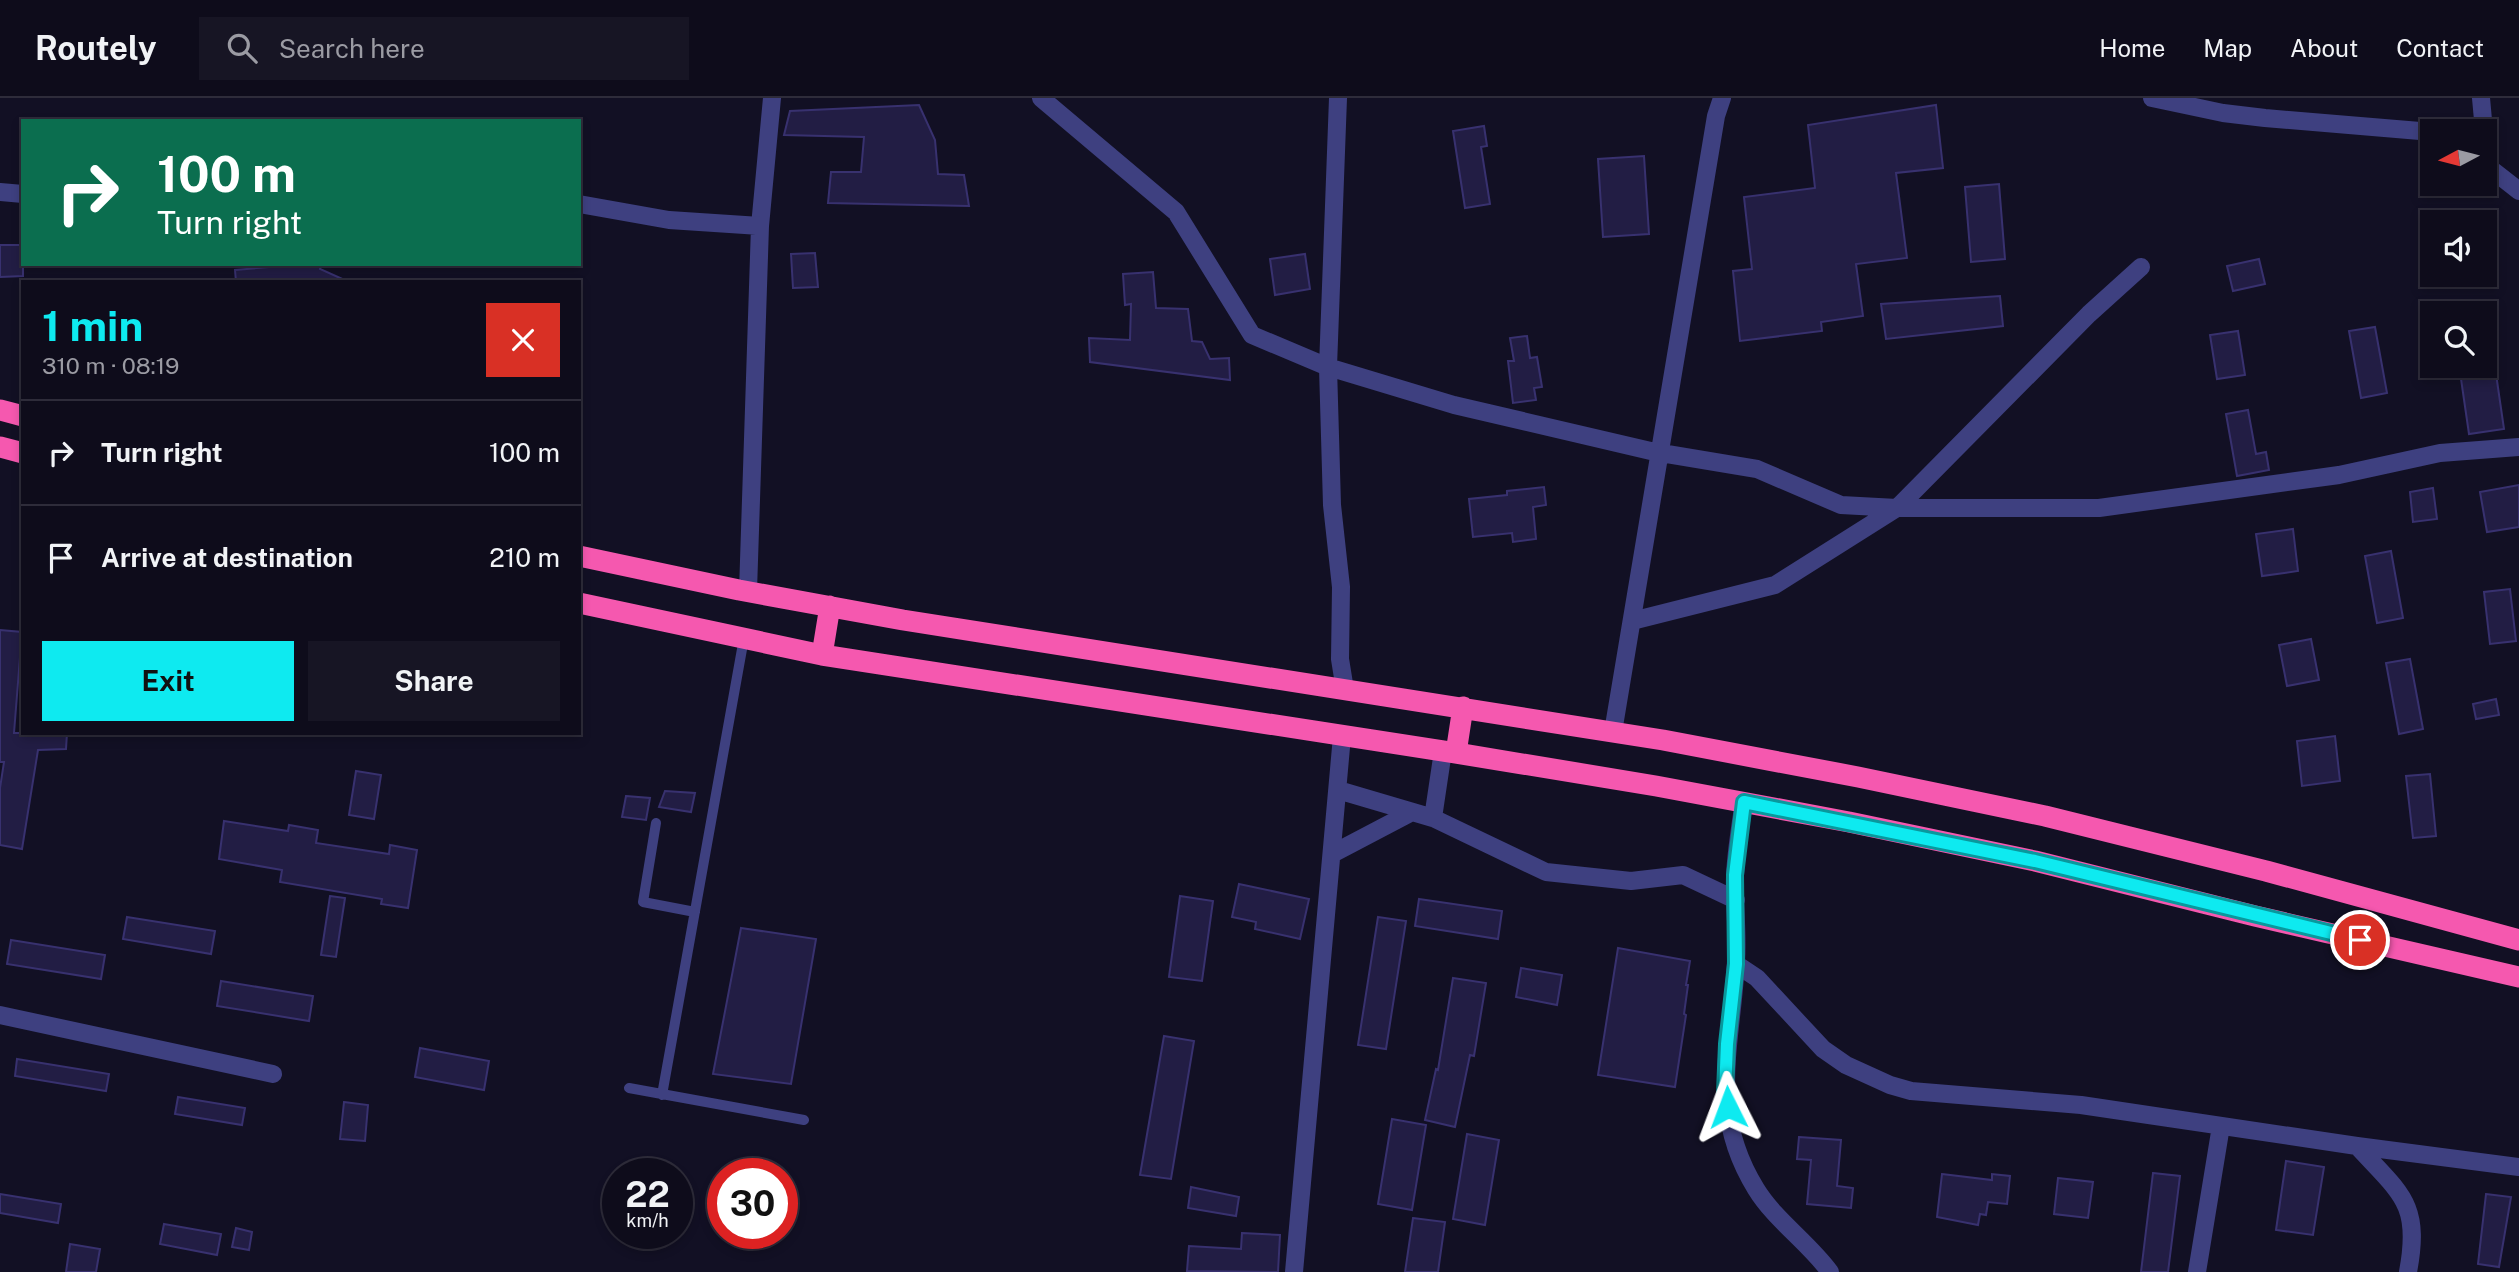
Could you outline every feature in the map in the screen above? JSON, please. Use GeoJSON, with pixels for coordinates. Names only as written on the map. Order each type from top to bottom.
{"type":"FeatureCollection","features":[{"type":"Feature","properties":{"kind":"highway"},"geometry":{"type":"LineString","coordinates":[[0,410],[21,415]]}},
{"type":"Feature","properties":{"kind":"highway"},"geometry":{"type":"LineString","coordinates":[[0,447],[21,452]]}},
{"type":"Feature","properties":{"kind":"highway"},"geometry":{"type":"LineString","coordinates":[[581,556],[830,606],[1463,707],[1858,777],[2045,816],[2266,871],[2519,940]]}},
{"type":"Feature","properties":{"kind":"highway"},"geometry":{"type":"LineString","coordinates":[[581,603],[822,655],[1450,752],[1744,802],[2035,861],[2519,977]]}},
{"type":"Feature","properties":{"kind":"highway"},"geometry":{"type":"LineString","coordinates":[[822,655],[830,606]]}},
{"type":"Feature","properties":{"kind":"highway"},"geometry":{"type":"LineString","coordinates":[[1450,752],[1463,707]]}},
{"type":"Feature","properties":{"kind":"street"},"geometry":{"type":"LineString","coordinates":[[748,591],[760,226],[772,98]]}},
{"type":"Feature","properties":{"kind":"street"},"geometry":{"type":"LineString","coordinates":[[1041,98],[1176,212],[1252,335],[1328,368],[1454,405],[1661,453],[1756,469],[1842,505],[1897,508],[2099,508],[2339,475],[2440,453],[2519,447]]}},
{"type":"Feature","properties":{"kind":"street"},"geometry":{"type":"LineString","coordinates":[[1338,98],[1328,368],[1332,505],[1341,587],[1340,659],[1345,690]]}},
{"type":"Feature","properties":{"kind":"street"},"geometry":{"type":"LineString","coordinates":[[1613,732],[1716,116],[1722,98]]}},
{"type":"Feature","properties":{"kind":"street"},"geometry":{"type":"LineString","coordinates":[[2152,98],[2223,113],[2420,131]]}},
{"type":"Feature","properties":{"kind":"street"},"geometry":{"type":"LineString","coordinates":[[2481,98],[2483,119]]}},
{"type":"Feature","properties":{"kind":"street"},"geometry":{"type":"LineString","coordinates":[[2497,174],[2519,191]]}},
{"type":"Feature","properties":{"kind":"street"},"geometry":{"type":"LineString","coordinates":[[0,192],[21,194]]}},
{"type":"Feature","properties":{"kind":"street"},"geometry":{"type":"LineString","coordinates":[[581,205],[670,219],[760,226]]}},
{"type":"Feature","properties":{"kind":"street"},"geometry":{"type":"LineString","coordinates":[[1632,621],[1775,585],[1897,508],[2089,314],[2141,267]]}},
{"type":"Feature","properties":{"kind":"street"},"geometry":{"type":"LineString","coordinates":[[1294,1272],[1342,736]]}},
{"type":"Feature","properties":{"kind":"street"},"geometry":{"type":"LineString","coordinates":[[1433,818],[1450,752]]}},
{"type":"Feature","properties":{"kind":"street"},"geometry":{"type":"LineString","coordinates":[[1338,790],[1433,818],[1546,872],[1631,881],[1683,875],[1736,900]]}},
{"type":"Feature","properties":{"kind":"street"},"geometry":{"type":"LineString","coordinates":[[1744,802],[1735,875],[1736,964],[1727,1044],[1725,1092],[1736,1145],[1757,1191],[1830,1272]]}},
{"type":"Feature","properties":{"kind":"street"},"geometry":{"type":"LineString","coordinates":[[1332,854],[1412,812]]}},
{"type":"Feature","properties":{"kind":"street"},"geometry":{"type":"LineString","coordinates":[[1736,964],[1757,978],[1824,1049],[1846,1065],[1890,1084],[1927,1094],[2081,1105],[2519,1167]]}},
{"type":"Feature","properties":{"kind":"street"},"geometry":{"type":"LineString","coordinates":[[0,1015],[273,1074]]}},
{"type":"Feature","properties":{"kind":"street"},"geometry":{"type":"LineString","coordinates":[[2197,1272],[2221,1126]]}},
{"type":"Feature","properties":{"kind":"street"},"geometry":{"type":"LineString","coordinates":[[2357,1146],[2400,1193],[2412,1218],[2413,1246],[2408,1272]]}},
{"type":"Feature","properties":{"kind":"lane"},"geometry":{"type":"LineString","coordinates":[[662,1095],[744,638]]}},
{"type":"Feature","properties":{"kind":"lane"},"geometry":{"type":"LineString","coordinates":[[656,823],[643,902],[695,912]]}},
{"type":"Feature","properties":{"kind":"lane"},"geometry":{"type":"LineString","coordinates":[[629,1088],[804,1120]]}},
{"type":"Feature","properties":{"kind":"building"},"geometry":{"type":"Polygon","coordinates":[[[919,105],[935,140],[938,174],[964,175],[969,206],[828,203],[831,172],[861,172],[864,137],[784,135],[790,111],[919,105]]]}},
{"type":"Feature","properties":{"kind":"building"},"geometry":{"type":"Polygon","coordinates":[[[1936,105],[1943,168],[1896,173],[1907,258],[1856,264],[1863,316],[1821,322],[1822,331],[1740,341],[1733,271],[1752,269],[1744,197],[1815,188],[1808,125],[1936,105]]]}},
{"type":"Feature","properties":{"kind":"building"},"geometry":{"type":"Polygon","coordinates":[[[1484,126],[1487,146],[1481,147],[1490,204],[1465,208],[1453,131],[1484,126]]]}},
{"type":"Feature","properties":{"kind":"building"},"geometry":{"type":"Polygon","coordinates":[[[1644,156],[1649,234],[1603,237],[1598,159],[1644,156]]]}},
{"type":"Feature","properties":{"kind":"building"},"geometry":{"type":"Polygon","coordinates":[[[1999,184],[2005,259],[1971,262],[1965,187],[1999,184]]]}},
{"type":"Feature","properties":{"kind":"building"},"geometry":{"type":"Polygon","coordinates":[[[0,245],[21,245],[23,276],[0,277],[0,245]]]}},
{"type":"Feature","properties":{"kind":"building"},"geometry":{"type":"Polygon","coordinates":[[[815,253],[818,287],[793,288],[791,254],[815,253]]]}},
{"type":"Feature","properties":{"kind":"building"},"geometry":{"type":"Polygon","coordinates":[[[1305,254],[1310,289],[1275,295],[1270,259],[1305,254]]]}},
{"type":"Feature","properties":{"kind":"building"},"geometry":{"type":"Polygon","coordinates":[[[2259,259],[2265,284],[2233,291],[2227,266],[2259,259]]]}},
{"type":"Feature","properties":{"kind":"building"},"geometry":{"type":"Polygon","coordinates":[[[321,266],[320,269],[345,280],[236,280],[235,270],[321,266]]]}},
{"type":"Feature","properties":{"kind":"building"},"geometry":{"type":"Polygon","coordinates":[[[1153,272],[1156,308],[1188,309],[1192,341],[1202,342],[1210,359],[1229,358],[1230,380],[1090,362],[1089,338],[1130,340],[1131,304],[1125,305],[1123,274],[1153,272]]]}},
{"type":"Feature","properties":{"kind":"building"},"geometry":{"type":"Polygon","coordinates":[[[2000,296],[2003,326],[1886,339],[1881,304],[2000,296]]]}},
{"type":"Feature","properties":{"kind":"building"},"geometry":{"type":"Polygon","coordinates":[[[2375,327],[2387,393],[2361,398],[2349,331],[2375,327]]]}},
{"type":"Feature","properties":{"kind":"building"},"geometry":{"type":"Polygon","coordinates":[[[2238,331],[2245,375],[2217,379],[2210,335],[2238,331]]]}},
{"type":"Feature","properties":{"kind":"building"},"geometry":{"type":"Polygon","coordinates":[[[1527,336],[1530,358],[1537,357],[1542,387],[1534,388],[1536,400],[1513,403],[1508,361],[1514,361],[1510,338],[1527,336]]]}},
{"type":"Feature","properties":{"kind":"building"},"geometry":{"type":"Polygon","coordinates":[[[2461,378],[2497,378],[2504,429],[2469,434],[2461,378]]]}},
{"type":"Feature","properties":{"kind":"building"},"geometry":{"type":"Polygon","coordinates":[[[2248,410],[2256,454],[2266,452],[2269,470],[2237,476],[2226,414],[2248,410]]]}},
{"type":"Feature","properties":{"kind":"building"},"geometry":{"type":"Polygon","coordinates":[[[2519,485],[2519,527],[2487,532],[2480,492],[2519,485]]]}},
{"type":"Feature","properties":{"kind":"building"},"geometry":{"type":"Polygon","coordinates":[[[1544,487],[1546,505],[1533,507],[1536,539],[1513,542],[1512,533],[1473,537],[1469,499],[1544,487]]]}},
{"type":"Feature","properties":{"kind":"building"},"geometry":{"type":"Polygon","coordinates":[[[2433,488],[2437,519],[2413,522],[2410,492],[2433,488]]]}},
{"type":"Feature","properties":{"kind":"building"},"geometry":{"type":"Polygon","coordinates":[[[2293,529],[2298,571],[2262,576],[2256,534],[2293,529]]]}},
{"type":"Feature","properties":{"kind":"building"},"geometry":{"type":"Polygon","coordinates":[[[2391,551],[2403,618],[2377,623],[2365,556],[2391,551]]]}},
{"type":"Feature","properties":{"kind":"building"},"geometry":{"type":"Polygon","coordinates":[[[2510,589],[2516,641],[2490,644],[2484,592],[2510,589]]]}},
{"type":"Feature","properties":{"kind":"building"},"geometry":{"type":"Polygon","coordinates":[[[0,630],[21,632],[14,733],[67,735],[66,749],[38,750],[22,849],[0,845],[0,788],[4,762],[0,762],[0,630]]]}},
{"type":"Feature","properties":{"kind":"building"},"geometry":{"type":"Polygon","coordinates":[[[2311,639],[2319,680],[2287,686],[2279,645],[2311,639]]]}},
{"type":"Feature","properties":{"kind":"building"},"geometry":{"type":"Polygon","coordinates":[[[2410,659],[2423,729],[2399,734],[2386,663],[2410,659]]]}},
{"type":"Feature","properties":{"kind":"building"},"geometry":{"type":"Polygon","coordinates":[[[2496,699],[2499,715],[2476,719],[2473,704],[2496,699]]]}},
{"type":"Feature","properties":{"kind":"building"},"geometry":{"type":"Polygon","coordinates":[[[2335,736],[2340,781],[2302,786],[2297,741],[2335,736]]]}},
{"type":"Feature","properties":{"kind":"building"},"geometry":{"type":"Polygon","coordinates":[[[356,771],[381,775],[374,819],[349,815],[356,771]]]}},
{"type":"Feature","properties":{"kind":"building"},"geometry":{"type":"Polygon","coordinates":[[[2430,774],[2436,836],[2413,838],[2406,776],[2430,774]]]}},
{"type":"Feature","properties":{"kind":"building"},"geometry":{"type":"Polygon","coordinates":[[[665,791],[695,793],[691,812],[659,807],[665,791]]]}},
{"type":"Feature","properties":{"kind":"building"},"geometry":{"type":"Polygon","coordinates":[[[626,796],[650,798],[646,820],[622,817],[626,796]]]}},
{"type":"Feature","properties":{"kind":"building"},"geometry":{"type":"Polygon","coordinates":[[[224,821],[288,831],[289,825],[318,830],[316,843],[389,854],[390,845],[417,850],[408,908],[381,904],[382,899],[280,882],[282,870],[219,859],[224,821]]]}},
{"type":"Feature","properties":{"kind":"building"},"geometry":{"type":"Polygon","coordinates":[[[1239,884],[1309,899],[1300,939],[1255,929],[1256,922],[1232,917],[1239,884]]]}},
{"type":"Feature","properties":{"kind":"building"},"geometry":{"type":"Polygon","coordinates":[[[330,896],[345,898],[336,957],[321,955],[330,896]]]}},
{"type":"Feature","properties":{"kind":"building"},"geometry":{"type":"Polygon","coordinates":[[[1180,896],[1213,901],[1202,981],[1169,977],[1180,896]]]}},
{"type":"Feature","properties":{"kind":"building"},"geometry":{"type":"Polygon","coordinates":[[[1419,899],[1502,911],[1498,939],[1415,926],[1419,899]]]}},
{"type":"Feature","properties":{"kind":"building"},"geometry":{"type":"Polygon","coordinates":[[[127,917],[215,931],[211,954],[123,939],[127,917]]]}},
{"type":"Feature","properties":{"kind":"building"},"geometry":{"type":"Polygon","coordinates":[[[1378,917],[1406,921],[1386,1049],[1358,1045],[1378,917]]]}},
{"type":"Feature","properties":{"kind":"building"},"geometry":{"type":"Polygon","coordinates":[[[741,928],[816,939],[791,1084],[713,1074],[741,928]]]}},
{"type":"Feature","properties":{"kind":"building"},"geometry":{"type":"Polygon","coordinates":[[[11,940],[105,955],[101,979],[7,964],[11,940]]]}},
{"type":"Feature","properties":{"kind":"building"},"geometry":{"type":"Polygon","coordinates":[[[1618,948],[1690,961],[1686,985],[1686,1015],[1675,1087],[1598,1075],[1618,948]]]}},
{"type":"Feature","properties":{"kind":"building"},"geometry":{"type":"Polygon","coordinates":[[[1521,968],[1562,975],[1557,1005],[1516,997],[1521,968]]]}},
{"type":"Feature","properties":{"kind":"building"},"geometry":{"type":"Polygon","coordinates":[[[1453,978],[1486,983],[1474,1056],[1470,1055],[1455,1127],[1425,1120],[1436,1069],[1438,1070],[1453,978]]]}},
{"type":"Feature","properties":{"kind":"building"},"geometry":{"type":"Polygon","coordinates":[[[221,981],[313,996],[309,1021],[217,1006],[221,981]]]}},
{"type":"Feature","properties":{"kind":"building"},"geometry":{"type":"Polygon","coordinates":[[[1164,1036],[1194,1041],[1171,1179],[1140,1175],[1164,1036]]]}},
{"type":"Feature","properties":{"kind":"building"},"geometry":{"type":"Polygon","coordinates":[[[420,1048],[489,1061],[484,1090],[415,1077],[420,1048]]]}},
{"type":"Feature","properties":{"kind":"building"},"geometry":{"type":"Polygon","coordinates":[[[17,1059],[109,1074],[106,1091],[15,1076],[17,1059]]]}},
{"type":"Feature","properties":{"kind":"building"},"geometry":{"type":"Polygon","coordinates":[[[178,1097],[245,1108],[242,1125],[175,1114],[178,1097]]]}},
{"type":"Feature","properties":{"kind":"building"},"geometry":{"type":"Polygon","coordinates":[[[344,1102],[368,1105],[365,1141],[340,1139],[344,1102]]]}},
{"type":"Feature","properties":{"kind":"building"},"geometry":{"type":"Polygon","coordinates":[[[1392,1119],[1426,1125],[1412,1210],[1378,1204],[1392,1119]]]}},
{"type":"Feature","properties":{"kind":"building"},"geometry":{"type":"Polygon","coordinates":[[[1467,1134],[1499,1140],[1485,1225],[1453,1219],[1467,1134]]]}},
{"type":"Feature","properties":{"kind":"building"},"geometry":{"type":"Polygon","coordinates":[[[1799,1137],[1841,1140],[1837,1186],[1853,1188],[1851,1208],[1807,1204],[1811,1160],[1797,1159],[1799,1137]]]}},
{"type":"Feature","properties":{"kind":"building"},"geometry":{"type":"Polygon","coordinates":[[[2286,1161],[2324,1167],[2313,1235],[2276,1230],[2286,1161]]]}},
{"type":"Feature","properties":{"kind":"building"},"geometry":{"type":"Polygon","coordinates":[[[2153,1173],[2180,1176],[2168,1272],[2141,1272],[2153,1173]]]}},
{"type":"Feature","properties":{"kind":"building"},"geometry":{"type":"Polygon","coordinates":[[[1942,1174],[1992,1180],[1992,1174],[2010,1176],[2007,1204],[1988,1202],[1986,1215],[1980,1214],[1978,1225],[1937,1217],[1942,1174]]]}},
{"type":"Feature","properties":{"kind":"building"},"geometry":{"type":"Polygon","coordinates":[[[2058,1178],[2093,1182],[2088,1218],[2054,1214],[2058,1178]]]}},
{"type":"Feature","properties":{"kind":"building"},"geometry":{"type":"Polygon","coordinates":[[[1191,1187],[1239,1197],[1236,1216],[1188,1208],[1191,1187]]]}},
{"type":"Feature","properties":{"kind":"building"},"geometry":{"type":"Polygon","coordinates":[[[0,1194],[61,1204],[58,1223],[0,1213],[0,1194]]]}},
{"type":"Feature","properties":{"kind":"building"},"geometry":{"type":"Polygon","coordinates":[[[2486,1194],[2511,1197],[2499,1267],[2478,1264],[2486,1194]]]}},
{"type":"Feature","properties":{"kind":"building"},"geometry":{"type":"Polygon","coordinates":[[[1413,1218],[1445,1222],[1438,1272],[1405,1272],[1413,1218]]]}},
{"type":"Feature","properties":{"kind":"building"},"geometry":{"type":"Polygon","coordinates":[[[164,1224],[221,1234],[217,1255],[160,1244],[164,1224]]]}},
{"type":"Feature","properties":{"kind":"building"},"geometry":{"type":"Polygon","coordinates":[[[236,1228],[252,1232],[249,1250],[232,1247],[236,1228]]]}},
{"type":"Feature","properties":{"kind":"building"},"geometry":{"type":"Polygon","coordinates":[[[1242,1233],[1280,1235],[1278,1272],[1187,1271],[1189,1246],[1241,1249],[1242,1233]]]}},
{"type":"Feature","properties":{"kind":"building"},"geometry":{"type":"Polygon","coordinates":[[[70,1244],[100,1249],[96,1272],[66,1272],[70,1244]]]}},
{"type":"Feature","properties":{"kind":"route"},"geometry":{"type":"LineString","coordinates":[[1728,1107],[1725,1092],[1727,1044],[1737,939],[1735,875],[1744,802],[2035,861],[2360,940]]}}]}
